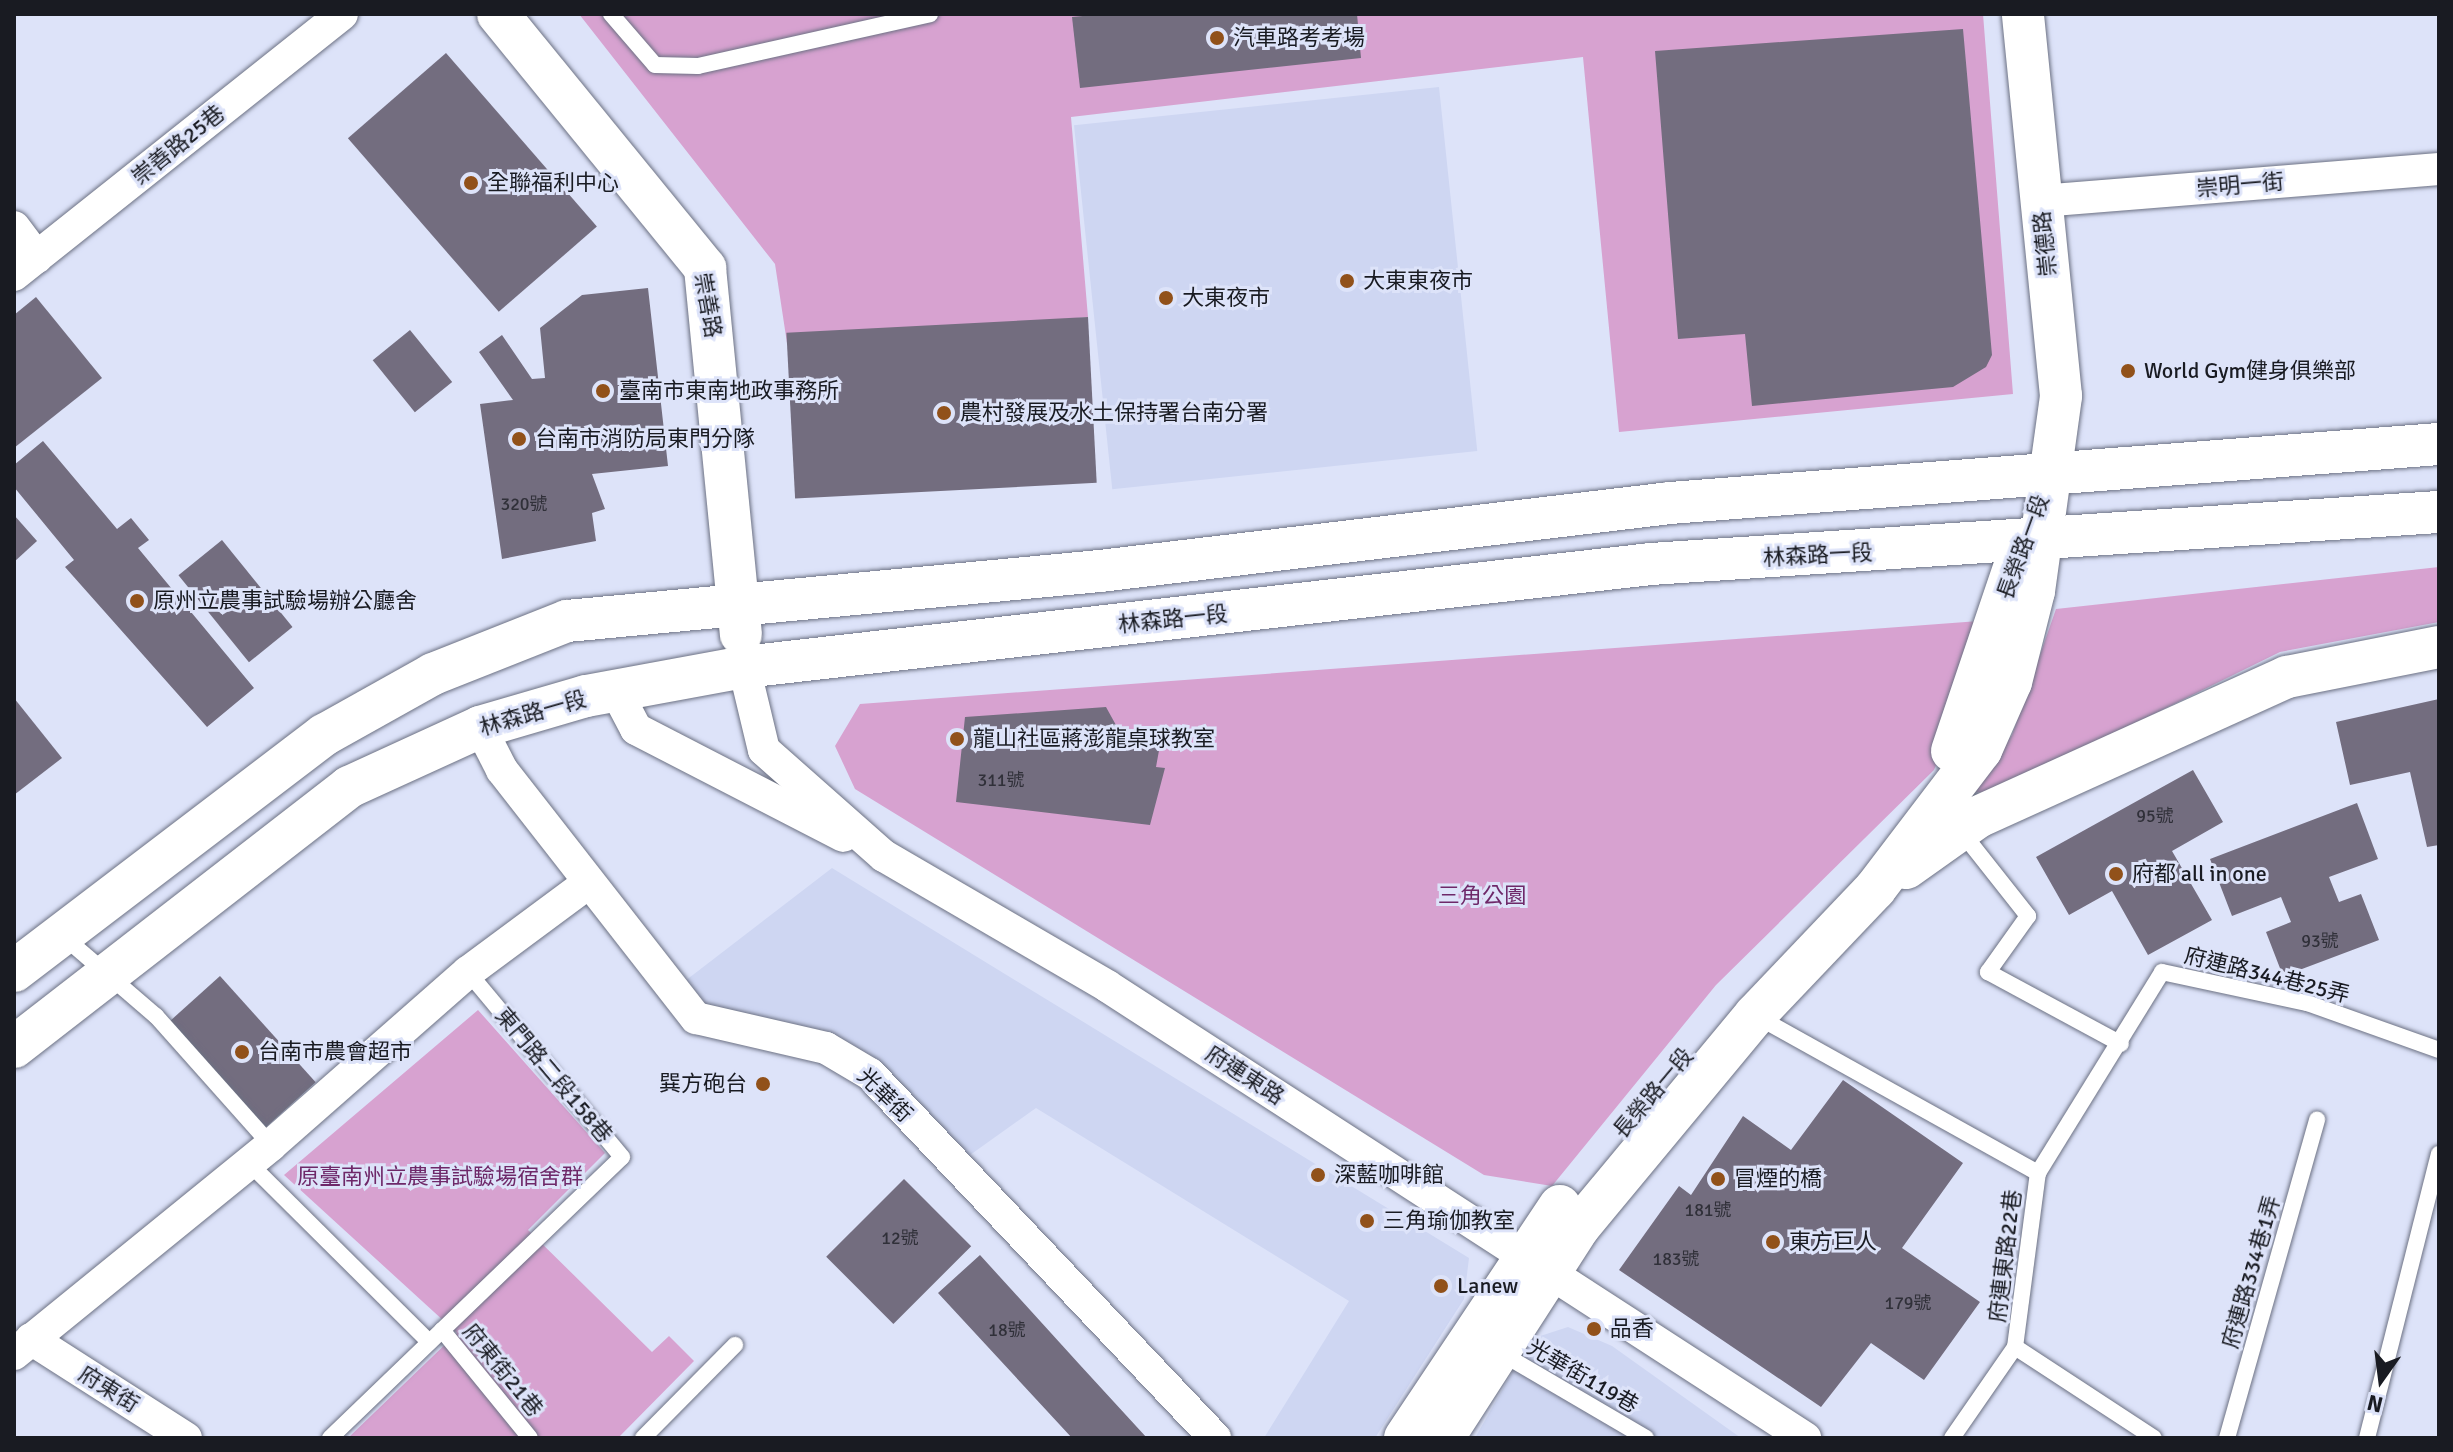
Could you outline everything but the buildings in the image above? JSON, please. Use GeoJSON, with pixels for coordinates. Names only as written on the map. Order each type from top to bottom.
{"type":"FeatureCollection","features":[{"type":"Feature","properties":{"kind":"street","name":"崇善路25巷"},"geometry":{"type":"LineString","coordinates":[[26,266],[342,14]]}},
{"type":"Feature","properties":{"kind":"street","name":"崇善路"},"geometry":{"type":"LineString","coordinates":[[498,14],[705,268],[744,667]]}},
{"type":"Feature","properties":{"kind":"street","name":"崇德路"},"geometry":{"type":"LineString","coordinates":[[2023,14],[2061,396],[2051,474]]}},
{"type":"Feature","properties":{"kind":"street","name":"崇明一街"},"geometry":{"type":"LineString","coordinates":[[2041,201],[2439,169]]}},
{"type":"Feature","properties":{"kind":"street"},"geometry":{"type":"LineString","coordinates":[[14,227],[26,266]]}},
{"type":"Feature","properties":{"kind":"street"},"geometry":{"type":"LineString","coordinates":[[14,971],[324,735],[433,674],[567,621],[738,608],[1670,503],[2439,444]]}},
{"type":"Feature","properties":{"kind":"street","name":"長榮路一段"},"geometry":{"type":"LineString","coordinates":[[1405,1438],[1725,1006],[1940,776],[2032,541],[2051,474]]}},
{"type":"Feature","properties":{"kind":"street","name":"林森路一段"},"geometry":{"type":"LineString","coordinates":[[14,1047],[349,787],[480,727],[616,691],[744,667],[1651,564],[2439,512]]}},
{"type":"Feature","properties":{"kind":"street","name":"長榮路一段"},"geometry":{"type":"LineString","coordinates":[[1443,1438],[1498,1352],[1535,1261],[1755,1015],[1875,889],[1981,750],[2019,656],[2032,541]]}},
{"type":"Feature","properties":{"kind":"street"},"geometry":{"type":"LineString","coordinates":[[1875,889],[1960,830],[2287,677],[2439,647]]}},
{"type":"Feature","properties":{"kind":"street","name":"府連東路"},"geometry":{"type":"LineString","coordinates":[[744,667],[764,750],[884,856],[1107,986],[1805,1438]]}},
{"type":"Feature","properties":{"kind":"street"},"geometry":{"type":"LineString","coordinates":[[616,691],[636,729],[884,856]]}},
{"type":"Feature","properties":{"kind":"street","name":"光華街"},"geometry":{"type":"LineString","coordinates":[[480,727],[502,770],[587,884],[696,1018],[826,1048],[870,1074],[1215,1438]]}},
{"type":"Feature","properties":{"kind":"street"},"geometry":{"type":"LineString","coordinates":[[23,1347],[260,1154],[468,972],[587,884]]}},
{"type":"Feature","properties":{"kind":"street","name":"府東街"},"geometry":{"type":"LineString","coordinates":[[23,1347],[186,1438]]}},
{"type":"Feature","properties":{"kind":"lane"},"geometry":{"type":"LineString","coordinates":[[611,14],[655,65],[698,66],[930,14]]}},
{"type":"Feature","properties":{"kind":"lane"},"geometry":{"type":"LineString","coordinates":[[1960,830],[2028,916],[1988,972],[2121,1044]]}},
{"type":"Feature","properties":{"kind":"lane"},"geometry":{"type":"LineString","coordinates":[[62,935],[156,1016],[260,1154],[429,1342]]}},
{"type":"Feature","properties":{"kind":"lane","name":"東門路二段158巷"},"geometry":{"type":"LineString","coordinates":[[330,1438],[622,1157],[468,972]]}},
{"type":"Feature","properties":{"kind":"lane","name":"府連路344巷25弄"},"geometry":{"type":"LineString","coordinates":[[2121,1044],[2162,972],[2307,1003],[2439,1050]]}},
{"type":"Feature","properties":{"kind":"lane"},"geometry":{"type":"LineString","coordinates":[[1755,1015],[2038,1173]]}},
{"type":"Feature","properties":{"kind":"lane","name":"府連東路22巷"},"geometry":{"type":"LineString","coordinates":[[1952,1438],[2015,1347],[2038,1173],[2121,1044]]}},
{"type":"Feature","properties":{"kind":"lane","name":"府連路334巷1弄"},"geometry":{"type":"LineString","coordinates":[[2227,1438],[2317,1119]]}},
{"type":"Feature","properties":{"kind":"lane"},"geometry":{"type":"LineString","coordinates":[[2367,1438],[2439,1154]]}},
{"type":"Feature","properties":{"kind":"lane","name":"府東街21巷"},"geometry":{"type":"LineString","coordinates":[[442,1330],[530,1438]]}},
{"type":"Feature","properties":{"kind":"lane"},"geometry":{"type":"LineString","coordinates":[[643,1438],[735,1345]]}},
{"type":"Feature","properties":{"kind":"lane"},"geometry":{"type":"LineString","coordinates":[[2015,1347],[2154,1438]]}},
{"type":"Feature","properties":{"kind":"lane","name":"光華街119巷"},"geometry":{"type":"LineString","coordinates":[[1498,1352],[1646,1438]]}},
{"type":"Feature","properties":{"kind":"shaded area"},"geometry":{"type":"Polygon","coordinates":[[[1439,87],[1477,451],[1112,489],[1074,125],[1439,87]]]}},
{"type":"Feature","properties":{"kind":"shaded area"},"geometry":{"type":"Polygon","coordinates":[[[832,868],[1469,1258],[1464,1299],[1375,1438],[1264,1438],[1349,1301],[1036,1108],[963,1160],[844,1041],[703,1006],[685,981],[832,868]]]}},
{"type":"Feature","properties":{"kind":"shaded area"},"geometry":{"type":"Polygon","coordinates":[[[1568,1327],[1612,1346],[1741,1438],[1475,1438],[1531,1339],[1568,1327]]]}},
{"type":"Feature","properties":{"kind":"green space"},"geometry":{"type":"Polygon","coordinates":[[[579,14],[1983,14],[2013,394],[1619,432],[1583,57],[1071,117],[1088,317],[787,343],[775,264],[579,14]]]}},
{"type":"Feature","properties":{"kind":"green space"},"geometry":{"type":"Polygon","coordinates":[[[2439,567],[2439,622],[2280,652],[1991,794],[1971,791],[2012,735],[2056,609],[2439,567]]]}},
{"type":"Feature","properties":{"kind":"green space","name":"三角公園"},"geometry":{"type":"Polygon","coordinates":[[[1979,621],[1965,696],[1934,770],[1716,985],[1552,1186],[1484,1175],[855,789],[835,746],[860,704],[1979,621]]]}},
{"type":"Feature","properties":{"kind":"green space","name":"原臺南州立農事試驗場宿舍群"},"geometry":{"type":"Polygon","coordinates":[[[478,1010],[605,1153],[528,1230],[652,1352],[669,1336],[694,1361],[618,1438],[348,1438],[457,1333],[284,1175],[478,1010]]]}},
{"type":"Feature","properties":{"kind":"place","name":"汽車路考考場"},"geometry":{"type":"Point","coordinates":[1217,38]}},
{"type":"Feature","properties":{"kind":"place","name":"全聯福利中心"},"geometry":{"type":"Point","coordinates":[471,183]}},
{"type":"Feature","properties":{"kind":"place","name":"大東東夜市"},"geometry":{"type":"Point","coordinates":[1347,281]}},
{"type":"Feature","properties":{"kind":"place","name":"大東夜市"},"geometry":{"type":"Point","coordinates":[1166,298]}},
{"type":"Feature","properties":{"kind":"place","name":"World Gym健身俱樂部"},"geometry":{"type":"Point","coordinates":[2128,371]}},
{"type":"Feature","properties":{"kind":"place","name":"臺南市東南地政事務所"},"geometry":{"type":"Point","coordinates":[603,391]}},
{"type":"Feature","properties":{"kind":"place","name":"農村發展及水土保持署台南分署"},"geometry":{"type":"Point","coordinates":[944,413]}},
{"type":"Feature","properties":{"kind":"place","name":"台南市消防局東門分隊"},"geometry":{"type":"Point","coordinates":[519,439]}},
{"type":"Feature","properties":{"kind":"place","name":"原州立農事試驗場辦公廳舍"},"geometry":{"type":"Point","coordinates":[137,601]}},
{"type":"Feature","properties":{"kind":"place","name":"龍山社區蔣澎龍桌球教室"},"geometry":{"type":"Point","coordinates":[957,739]}},
{"type":"Feature","properties":{"kind":"place","name":"府都 all in one"},"geometry":{"type":"Point","coordinates":[2116,874]}},
{"type":"Feature","properties":{"kind":"place","name":"台南市農會超市"},"geometry":{"type":"Point","coordinates":[242,1052]}},
{"type":"Feature","properties":{"kind":"place","name":"巽方砲台"},"geometry":{"type":"Point","coordinates":[763,1084]}},
{"type":"Feature","properties":{"kind":"place","name":"深藍咖啡館"},"geometry":{"type":"Point","coordinates":[1318,1175]}},
{"type":"Feature","properties":{"kind":"place","name":"冒煙的橋"},"geometry":{"type":"Point","coordinates":[1718,1179]}},
{"type":"Feature","properties":{"kind":"place","name":"三角瑜伽教室"},"geometry":{"type":"Point","coordinates":[1367,1221]}},
{"type":"Feature","properties":{"kind":"place","name":"東方巨人"},"geometry":{"type":"Point","coordinates":[1773,1242]}},
{"type":"Feature","properties":{"kind":"place","name":"Lanew"},"geometry":{"type":"Point","coordinates":[1441,1286]}},
{"type":"Feature","properties":{"kind":"place","name":"品香"},"geometry":{"type":"Point","coordinates":[1594,1329]}}]}
